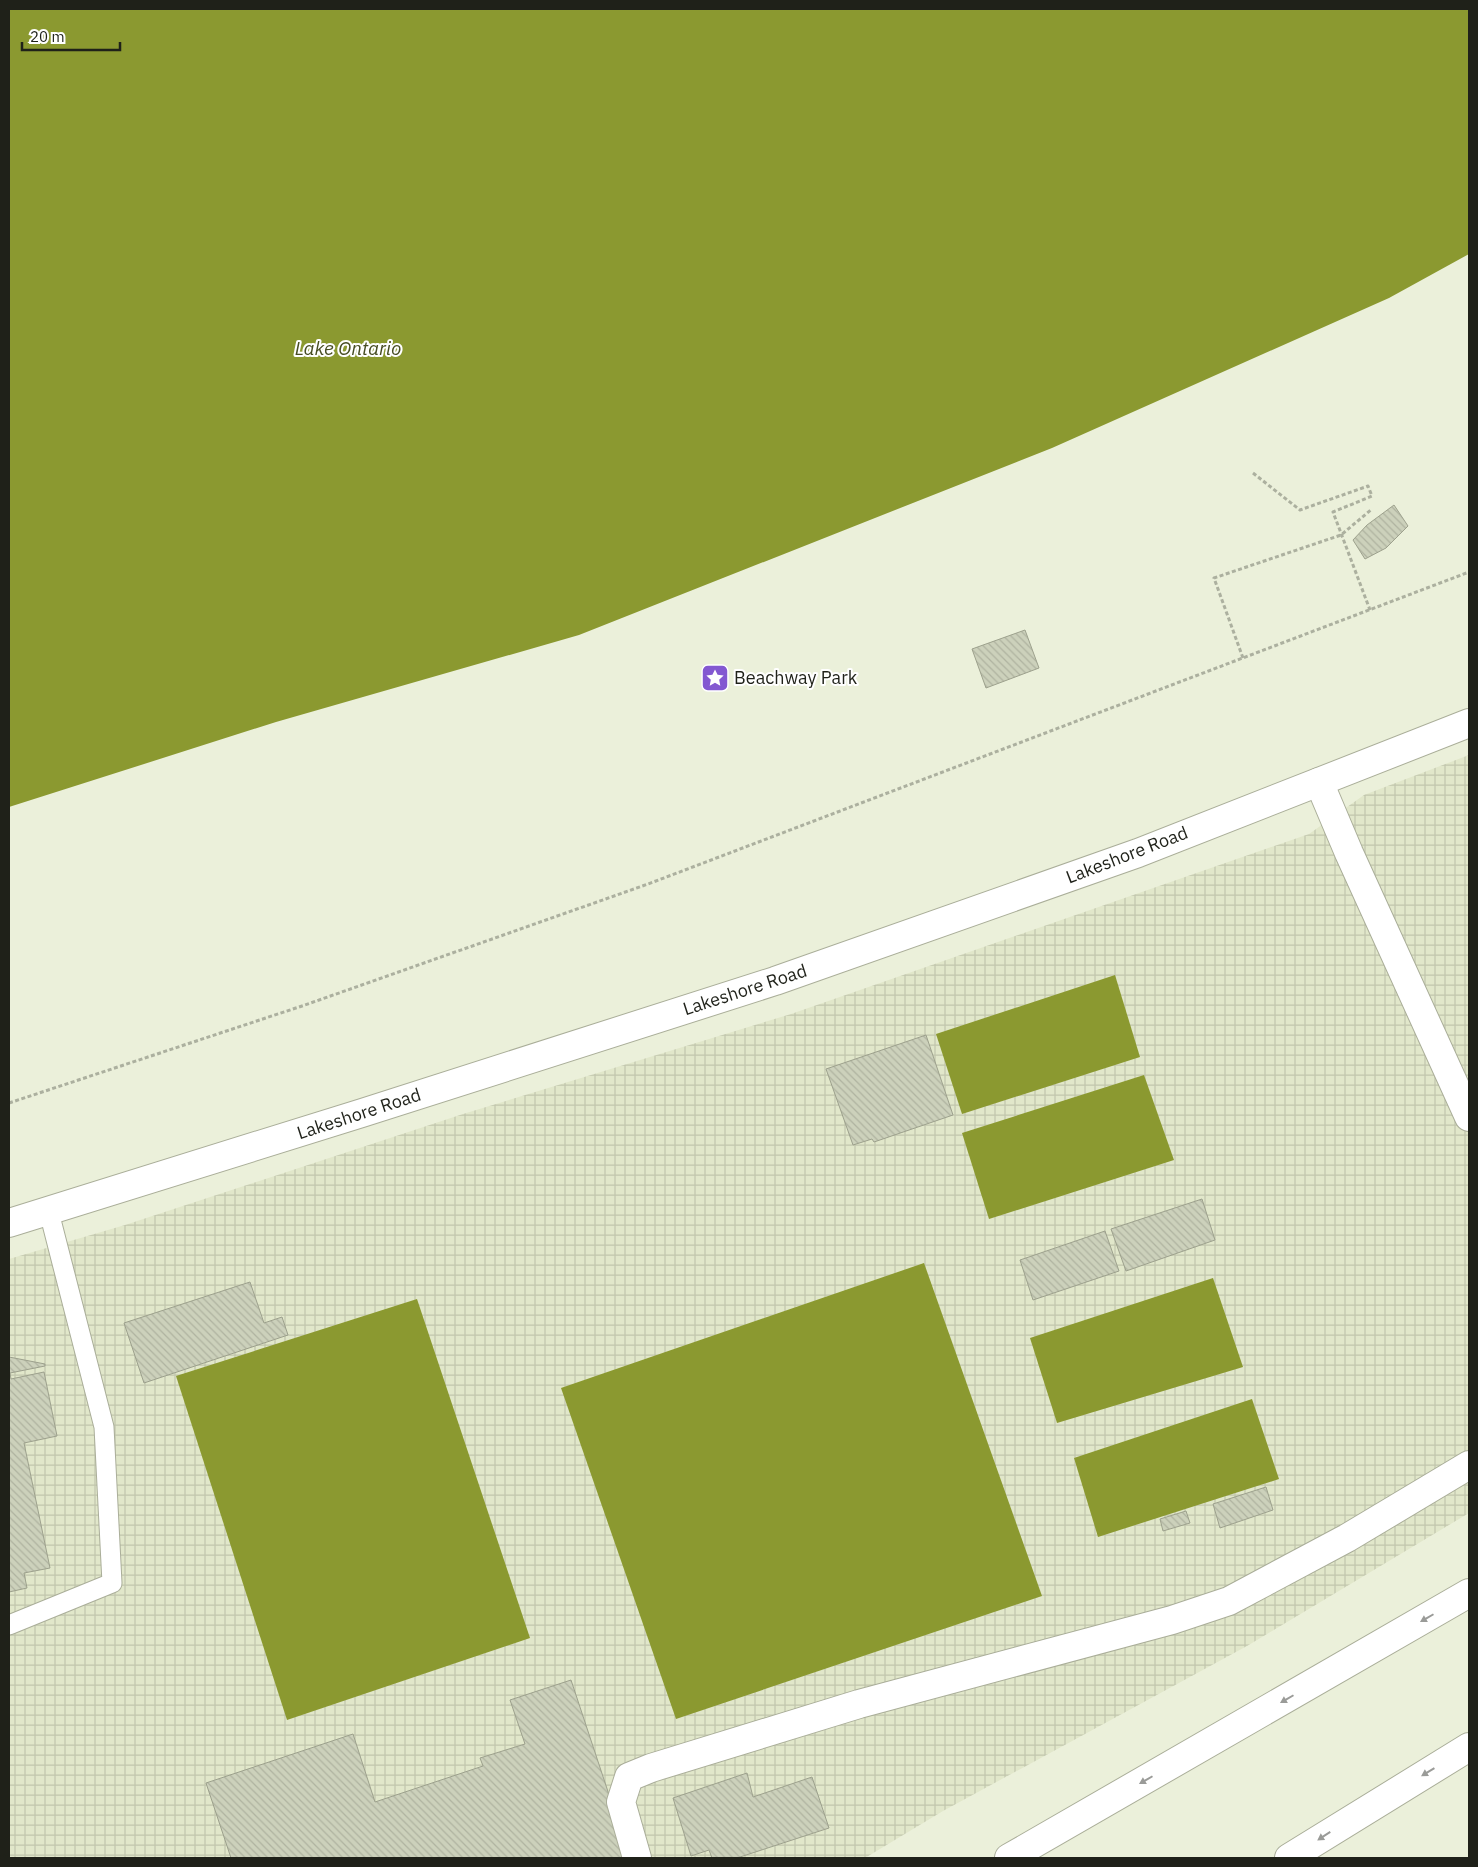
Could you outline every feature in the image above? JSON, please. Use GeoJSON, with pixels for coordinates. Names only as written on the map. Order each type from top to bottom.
{"type":"FeatureCollection","features":[{"type":"Feature","properties":{"kind":"main road","name":"Lakeshore Road"},"geometry":{"type":"LineString","coordinates":[[9,1223],[49,1212],[775,981],[1138,853],[1469,723]]}},
{"type":"Feature","properties":{"kind":"main road"},"geometry":{"type":"LineString","coordinates":[[1319,782],[1469,1117]]}},
{"type":"Feature","properties":{"kind":"main road"},"geometry":{"type":"LineString","coordinates":[[637,1858],[620,1802],[629,1777],[651,1768],[858,1704],[1172,1620],[1229,1601],[1347,1538],[1469,1465]]}},
{"type":"Feature","properties":{"kind":"main road"},"geometry":{"type":"LineString","coordinates":[[1009,1858],[1469,1593]]}},
{"type":"Feature","properties":{"kind":"main road"},"geometry":{"type":"LineString","coordinates":[[1289,1858],[1469,1747]]}},
{"type":"Feature","properties":{"kind":"lane"},"geometry":{"type":"LineString","coordinates":[[9,1624],[112,1583],[104,1427],[49,1212]]}},
{"type":"Feature","properties":{"kind":"path"},"geometry":{"type":"LineString","coordinates":[[1253,473],[1300,510],[1368,486],[1372,496],[1333,512],[1370,610]]}},
{"type":"Feature","properties":{"kind":"path"},"geometry":{"type":"LineString","coordinates":[[1243,658],[1214,578],[1341,535],[1372,509]]}},
{"type":"Feature","properties":{"kind":"path"},"geometry":{"type":"LineString","coordinates":[[9,1103],[305,1005],[648,884],[1469,572]]}},
{"type":"Feature","properties":{"kind":"shaded area"},"geometry":{"type":"Polygon","coordinates":[[[1469,755],[1469,1513],[1247,1646],[943,1811],[865,1858],[9,1858],[9,1259],[125,1225],[463,1114],[791,1014],[1309,834],[1364,795],[1469,755]]]}},
{"type":"Feature","properties":{"kind":"water","name":"Lake Ontario"},"geometry":{"type":"Polygon","coordinates":[[[9,9],[1469,9],[1469,254],[1389,298],[1052,448],[579,635],[276,722],[9,807],[9,9]]]}},
{"type":"Feature","properties":{"kind":"water"},"geometry":{"type":"Polygon","coordinates":[[[1115,975],[1140,1057],[962,1114],[936,1034],[1115,975]]]}},
{"type":"Feature","properties":{"kind":"water"},"geometry":{"type":"Polygon","coordinates":[[[1144,1075],[1174,1160],[989,1219],[962,1133],[1144,1075]]]}},
{"type":"Feature","properties":{"kind":"water"},"geometry":{"type":"Polygon","coordinates":[[[924,1263],[1042,1596],[676,1719],[561,1388],[924,1263]]]}},
{"type":"Feature","properties":{"kind":"water"},"geometry":{"type":"Polygon","coordinates":[[[1213,1278],[1243,1367],[1057,1423],[1030,1338],[1213,1278]]]}},
{"type":"Feature","properties":{"kind":"water"},"geometry":{"type":"Polygon","coordinates":[[[417,1299],[530,1638],[287,1720],[176,1376],[417,1299]]]}},
{"type":"Feature","properties":{"kind":"water"},"geometry":{"type":"Polygon","coordinates":[[[1252,1399],[1279,1479],[1098,1537],[1074,1458],[1252,1399]]]}},
{"type":"Feature","properties":{"kind":"building"},"geometry":{"type":"Polygon","coordinates":[[[1394,505],[1408,526],[1386,548],[1365,559],[1353,540],[1367,525],[1394,505]]]}},
{"type":"Feature","properties":{"kind":"building"},"geometry":{"type":"Polygon","coordinates":[[[1025,630],[1039,668],[986,688],[972,649],[1025,630]]]}},
{"type":"Feature","properties":{"kind":"building"},"geometry":{"type":"Polygon","coordinates":[[[926,1035],[953,1115],[874,1142],[872,1139],[853,1145],[826,1069],[926,1035]]]}},
{"type":"Feature","properties":{"kind":"building"},"geometry":{"type":"Polygon","coordinates":[[[1202,1199],[1215,1240],[1126,1271],[1111,1229],[1202,1199]]]}},
{"type":"Feature","properties":{"kind":"building"},"geometry":{"type":"Polygon","coordinates":[[[1105,1231],[1119,1271],[1033,1300],[1020,1260],[1105,1231]]]}},
{"type":"Feature","properties":{"kind":"building"},"geometry":{"type":"Polygon","coordinates":[[[250,1282],[264,1323],[282,1317],[288,1335],[144,1383],[124,1323],[250,1282]]]}},
{"type":"Feature","properties":{"kind":"building"},"geometry":{"type":"Polygon","coordinates":[[[9,1357],[45,1364],[45,1366],[10,1373],[11,1379],[44,1372],[57,1436],[24,1443],[50,1568],[24,1573],[27,1588],[9,1592],[9,1357]]]}},
{"type":"Feature","properties":{"kind":"building"},"geometry":{"type":"Polygon","coordinates":[[[1266,1487],[1273,1510],[1220,1528],[1213,1504],[1266,1487]]]}},
{"type":"Feature","properties":{"kind":"building"},"geometry":{"type":"Polygon","coordinates":[[[1186,1511],[1190,1523],[1163,1531],[1160,1519],[1186,1511]]]}},
{"type":"Feature","properties":{"kind":"building"},"geometry":{"type":"Polygon","coordinates":[[[571,1680],[630,1858],[231,1858],[206,1783],[353,1734],[375,1802],[483,1766],[480,1758],[525,1744],[510,1700],[571,1680]]]}},
{"type":"Feature","properties":{"kind":"building"},"geometry":{"type":"Polygon","coordinates":[[[747,1773],[753,1797],[812,1777],[829,1828],[737,1858],[712,1858],[709,1850],[691,1856],[673,1798],[747,1773]]]}},
{"type":"Feature","properties":{"kind":"place","name":"Beachway Park"},"geometry":{"type":"Point","coordinates":[715,678]}}]}
